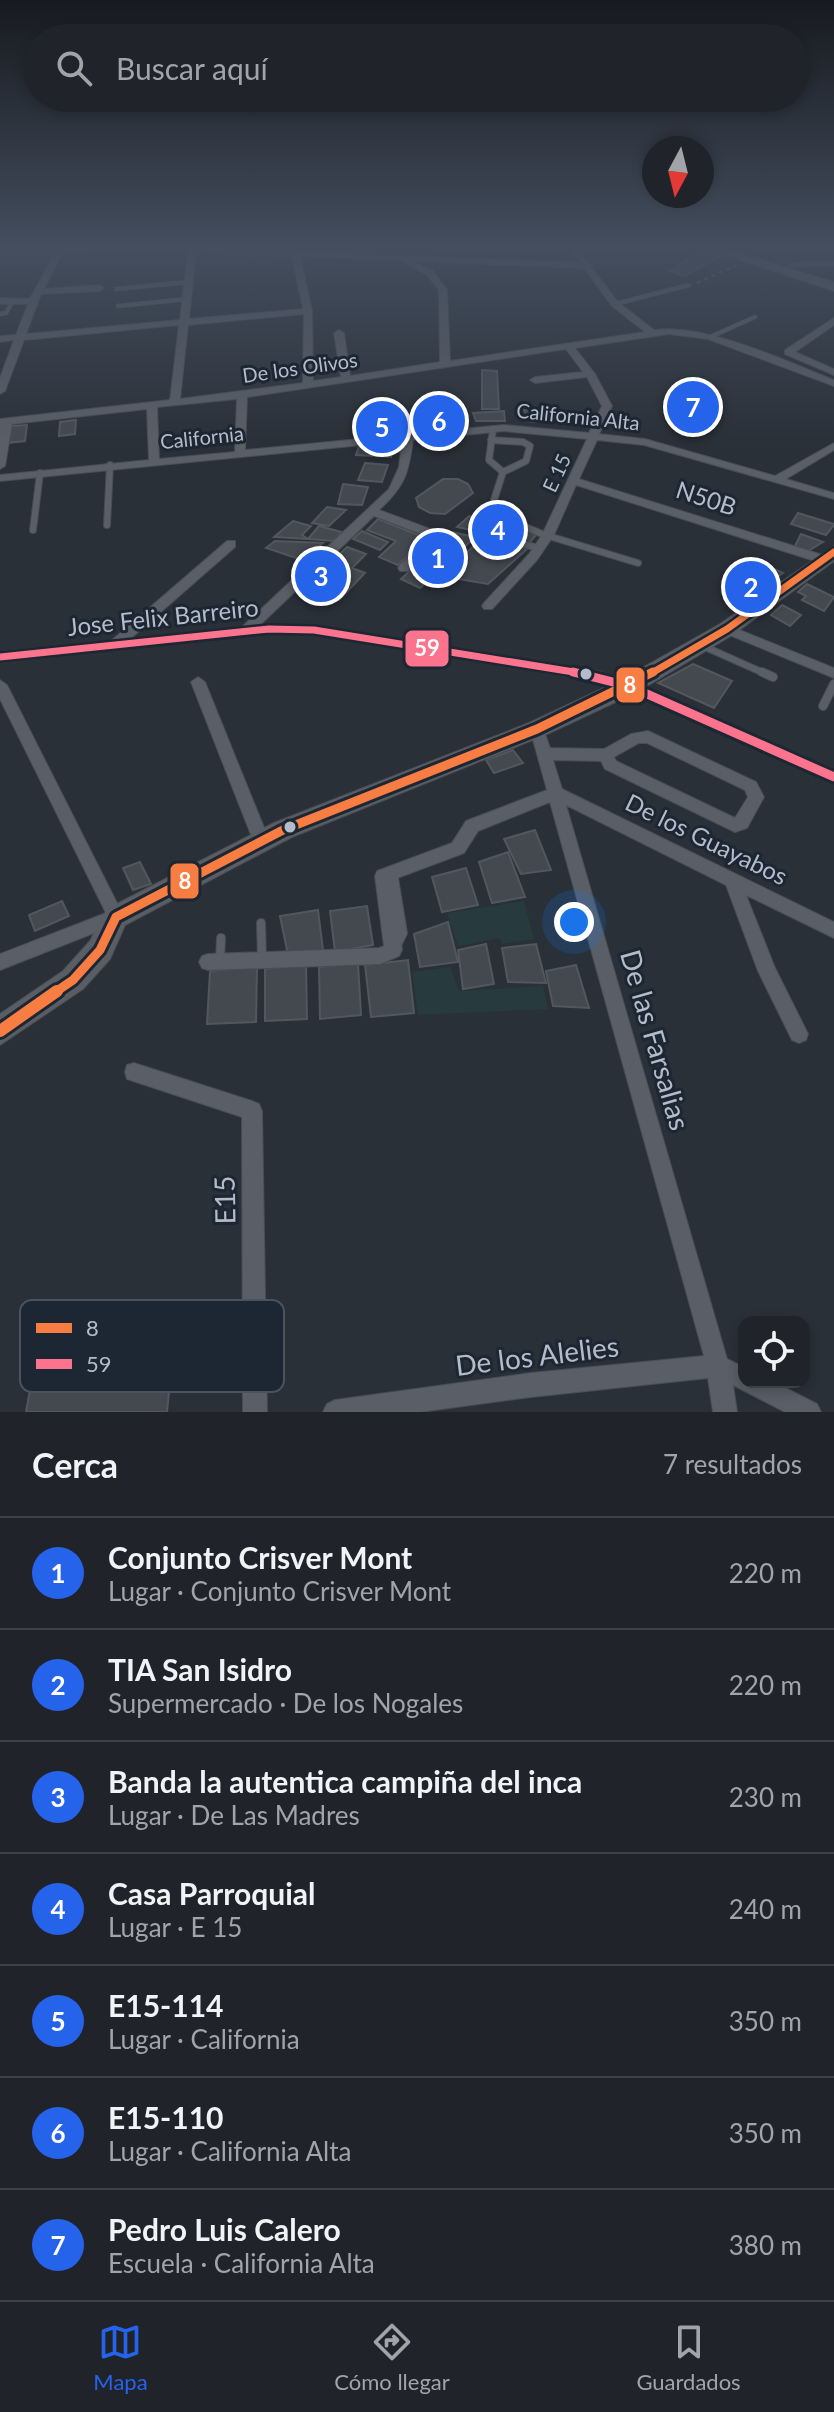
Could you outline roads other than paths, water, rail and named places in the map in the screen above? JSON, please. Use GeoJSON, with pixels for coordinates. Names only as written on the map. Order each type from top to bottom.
{"type":"FeatureCollection","features":[{"type":"Feature","properties":{"kind":"street"},"geometry":{"type":"LineString","coordinates":[[0,391],[31,312]]}},
{"type":"Feature","properties":{"kind":"street"},"geometry":{"type":"LineString","coordinates":[[175,402],[186,312]]}},
{"type":"Feature","properties":{"kind":"street"},"geometry":{"type":"LineString","coordinates":[[0,339],[297,312]]}},
{"type":"Feature","properties":{"kind":"street"},"geometry":{"type":"LineString","coordinates":[[308,312],[308,385]]}},
{"type":"Feature","properties":{"kind":"street"},"geometry":{"type":"LineString","coordinates":[[444,312],[445,365]]}},
{"type":"Feature","properties":{"kind":"street"},"geometry":{"type":"LineString","coordinates":[[625,312],[651,332]]}},
{"type":"Feature","properties":{"kind":"street"},"geometry":{"type":"LineString","coordinates":[[834,321],[788,352],[834,372]]}},
{"type":"Feature","properties":{"kind":"street","name":"De los Olivos"},"geometry":{"type":"LineString","coordinates":[[4,422],[242,395],[651,332],[688,332],[710,337],[834,383]]}},
{"type":"Feature","properties":{"kind":"street"},"geometry":{"type":"LineString","coordinates":[[339,333],[346,379]]}},
{"type":"Feature","properties":{"kind":"street","name":"E 15"},"geometry":{"type":"LineString","coordinates":[[488,606],[548,535],[607,406],[590,374],[569,347]]}},
{"type":"Feature","properties":{"kind":"street"},"geometry":{"type":"LineString","coordinates":[[535,380],[590,374]]}},
{"type":"Feature","properties":{"kind":"street"},"geometry":{"type":"LineString","coordinates":[[240,452],[242,395]]}},
{"type":"Feature","properties":{"kind":"street"},"geometry":{"type":"LineString","coordinates":[[152,405],[154,461]]}},
{"type":"Feature","properties":{"kind":"street"},"geometry":{"type":"LineString","coordinates":[[0,466],[4,422]]}},
{"type":"Feature","properties":{"kind":"street","name":"California Alta"},"geometry":{"type":"LineString","coordinates":[[408,436],[596,434],[669,448],[834,496]]}},
{"type":"Feature","properties":{"kind":"street"},"geometry":{"type":"LineString","coordinates":[[244,633],[394,490],[404,467],[408,436]]}},
{"type":"Feature","properties":{"kind":"street","name":"California"},"geometry":{"type":"LineString","coordinates":[[0,478],[408,436]]}},
{"type":"Feature","properties":{"kind":"street"},"geometry":{"type":"LineString","coordinates":[[776,480],[834,446]]}},
{"type":"Feature","properties":{"kind":"street","name":"N50B"},"geometry":{"type":"LineString","coordinates":[[574,481],[829,556]]}},
{"type":"Feature","properties":{"kind":"street"},"geometry":{"type":"LineString","coordinates":[[374,512],[437,536],[404,568]]}},
{"type":"Feature","properties":{"kind":"street"},"geometry":{"type":"LineString","coordinates":[[115,645],[231,544]]}},
{"type":"Feature","properties":{"kind":"street"},"geometry":{"type":"LineString","coordinates":[[0,962],[116,917],[261,840],[537,729],[629,686],[727,629],[829,556]]}},
{"type":"Feature","properties":{"kind":"street","name":"Jose Felix Barreiro"},"geometry":{"type":"LineString","coordinates":[[0,657],[283,628],[314,630],[590,675],[629,686],[834,777]]}},
{"type":"Feature","properties":{"kind":"street"},"geometry":{"type":"LineString","coordinates":[[727,629],[834,673]]}},
{"type":"Feature","properties":{"kind":"street"},"geometry":{"type":"LineString","coordinates":[[198,682],[261,840]]}},
{"type":"Feature","properties":{"kind":"street"},"geometry":{"type":"LineString","coordinates":[[0,685],[116,917]]}},
{"type":"Feature","properties":{"kind":"street","name":"De las Farsalias"},"geometry":{"type":"LineString","coordinates":[[537,729],[718,1366],[725,1412]]}},
{"type":"Feature","properties":{"kind":"street"},"geometry":{"type":"LineString","coordinates":[[546,754],[606,755],[636,738],[648,737],[751,786],[756,797],[741,823],[735,826],[610,765],[606,755]]}},
{"type":"Feature","properties":{"kind":"street"},"geometry":{"type":"LineString","coordinates":[[214,962],[380,956],[393,950],[388,874],[458,848],[472,826],[556,793]]}},
{"type":"Feature","properties":{"kind":"street","name":"De los Guayabos"},"geometry":{"type":"LineString","coordinates":[[556,793],[834,930]]}},
{"type":"Feature","properties":{"kind":"street"},"geometry":{"type":"LineString","coordinates":[[732,879],[767,971],[799,1034]]}},
{"type":"Feature","properties":{"kind":"street"},"geometry":{"type":"LineString","coordinates":[[0,1031],[73,980],[100,950],[116,917]]}},
{"type":"Feature","properties":{"kind":"street","name":"E15"},"geometry":{"type":"LineString","coordinates":[[134,1072],[252,1111],[254,1300]]}},
{"type":"Feature","properties":{"kind":"street"},"geometry":{"type":"LineString","coordinates":[[718,1366],[738,1376]]}},
{"type":"Feature","properties":{"kind":"street","name":"De los Alelies"},"geometry":{"type":"LineString","coordinates":[[335,1412],[531,1385],[718,1366]]}},
{"type":"Feature","properties":{"kind":"street"},"geometry":{"type":"LineString","coordinates":[[762,1388],[809,1412]]}},
{"type":"Feature","properties":{"kind":"street","name":"E15"},"geometry":{"type":"LineString","coordinates":[[255,1392],[255,1412]]}},
{"type":"Feature","properties":{"kind":"lane"},"geometry":{"type":"LineString","coordinates":[[710,337],[755,317]]}},
{"type":"Feature","properties":{"kind":"lane"},"geometry":{"type":"LineString","coordinates":[[503,472],[491,465],[492,434],[530,446],[526,461],[503,472],[494,500],[499,516],[638,563]]}},
{"type":"Feature","properties":{"kind":"lane"},"geometry":{"type":"LineString","coordinates":[[107,525],[110,465]]}},
{"type":"Feature","properties":{"kind":"lane"},"geometry":{"type":"LineString","coordinates":[[33,530],[40,473]]}},
{"type":"Feature","properties":{"kind":"lane"},"geometry":{"type":"LineString","coordinates":[[476,533],[539,548]]}},
{"type":"Feature","properties":{"kind":"lane"},"geometry":{"type":"LineString","coordinates":[[701,645],[773,677]]}},
{"type":"Feature","properties":{"kind":"lane"},"geometry":{"type":"LineString","coordinates":[[823,706],[834,684]]}},
{"type":"Feature","properties":{"kind":"lane"},"geometry":{"type":"LineString","coordinates":[[261,923],[262,960]]}},
{"type":"Feature","properties":{"kind":"lane"},"geometry":{"type":"LineString","coordinates":[[214,962],[221,938]]}},
{"type":"Feature","properties":{"kind":"place","name":"Pedro Luis Calero"},"geometry":{"type":"Point","coordinates":[693,407]}},
{"type":"Feature","properties":{"kind":"place","name":"E15-110"},"geometry":{"type":"Point","coordinates":[439,421]}},
{"type":"Feature","properties":{"kind":"place","name":"E15-114"},"geometry":{"type":"Point","coordinates":[382,427]}},
{"type":"Feature","properties":{"kind":"place","name":"Casa Parroquial"},"geometry":{"type":"Point","coordinates":[498,530]}},
{"type":"Feature","properties":{"kind":"place","name":"Conjunto Crisver Mont"},"geometry":{"type":"Point","coordinates":[438,558]}},
{"type":"Feature","properties":{"kind":"place","name":"Banda la autentica campiña del inca"},"geometry":{"type":"Point","coordinates":[321,576]}},
{"type":"Feature","properties":{"kind":"place","name":"TIA San Isidro"},"geometry":{"type":"Point","coordinates":[751,587]}}]}
